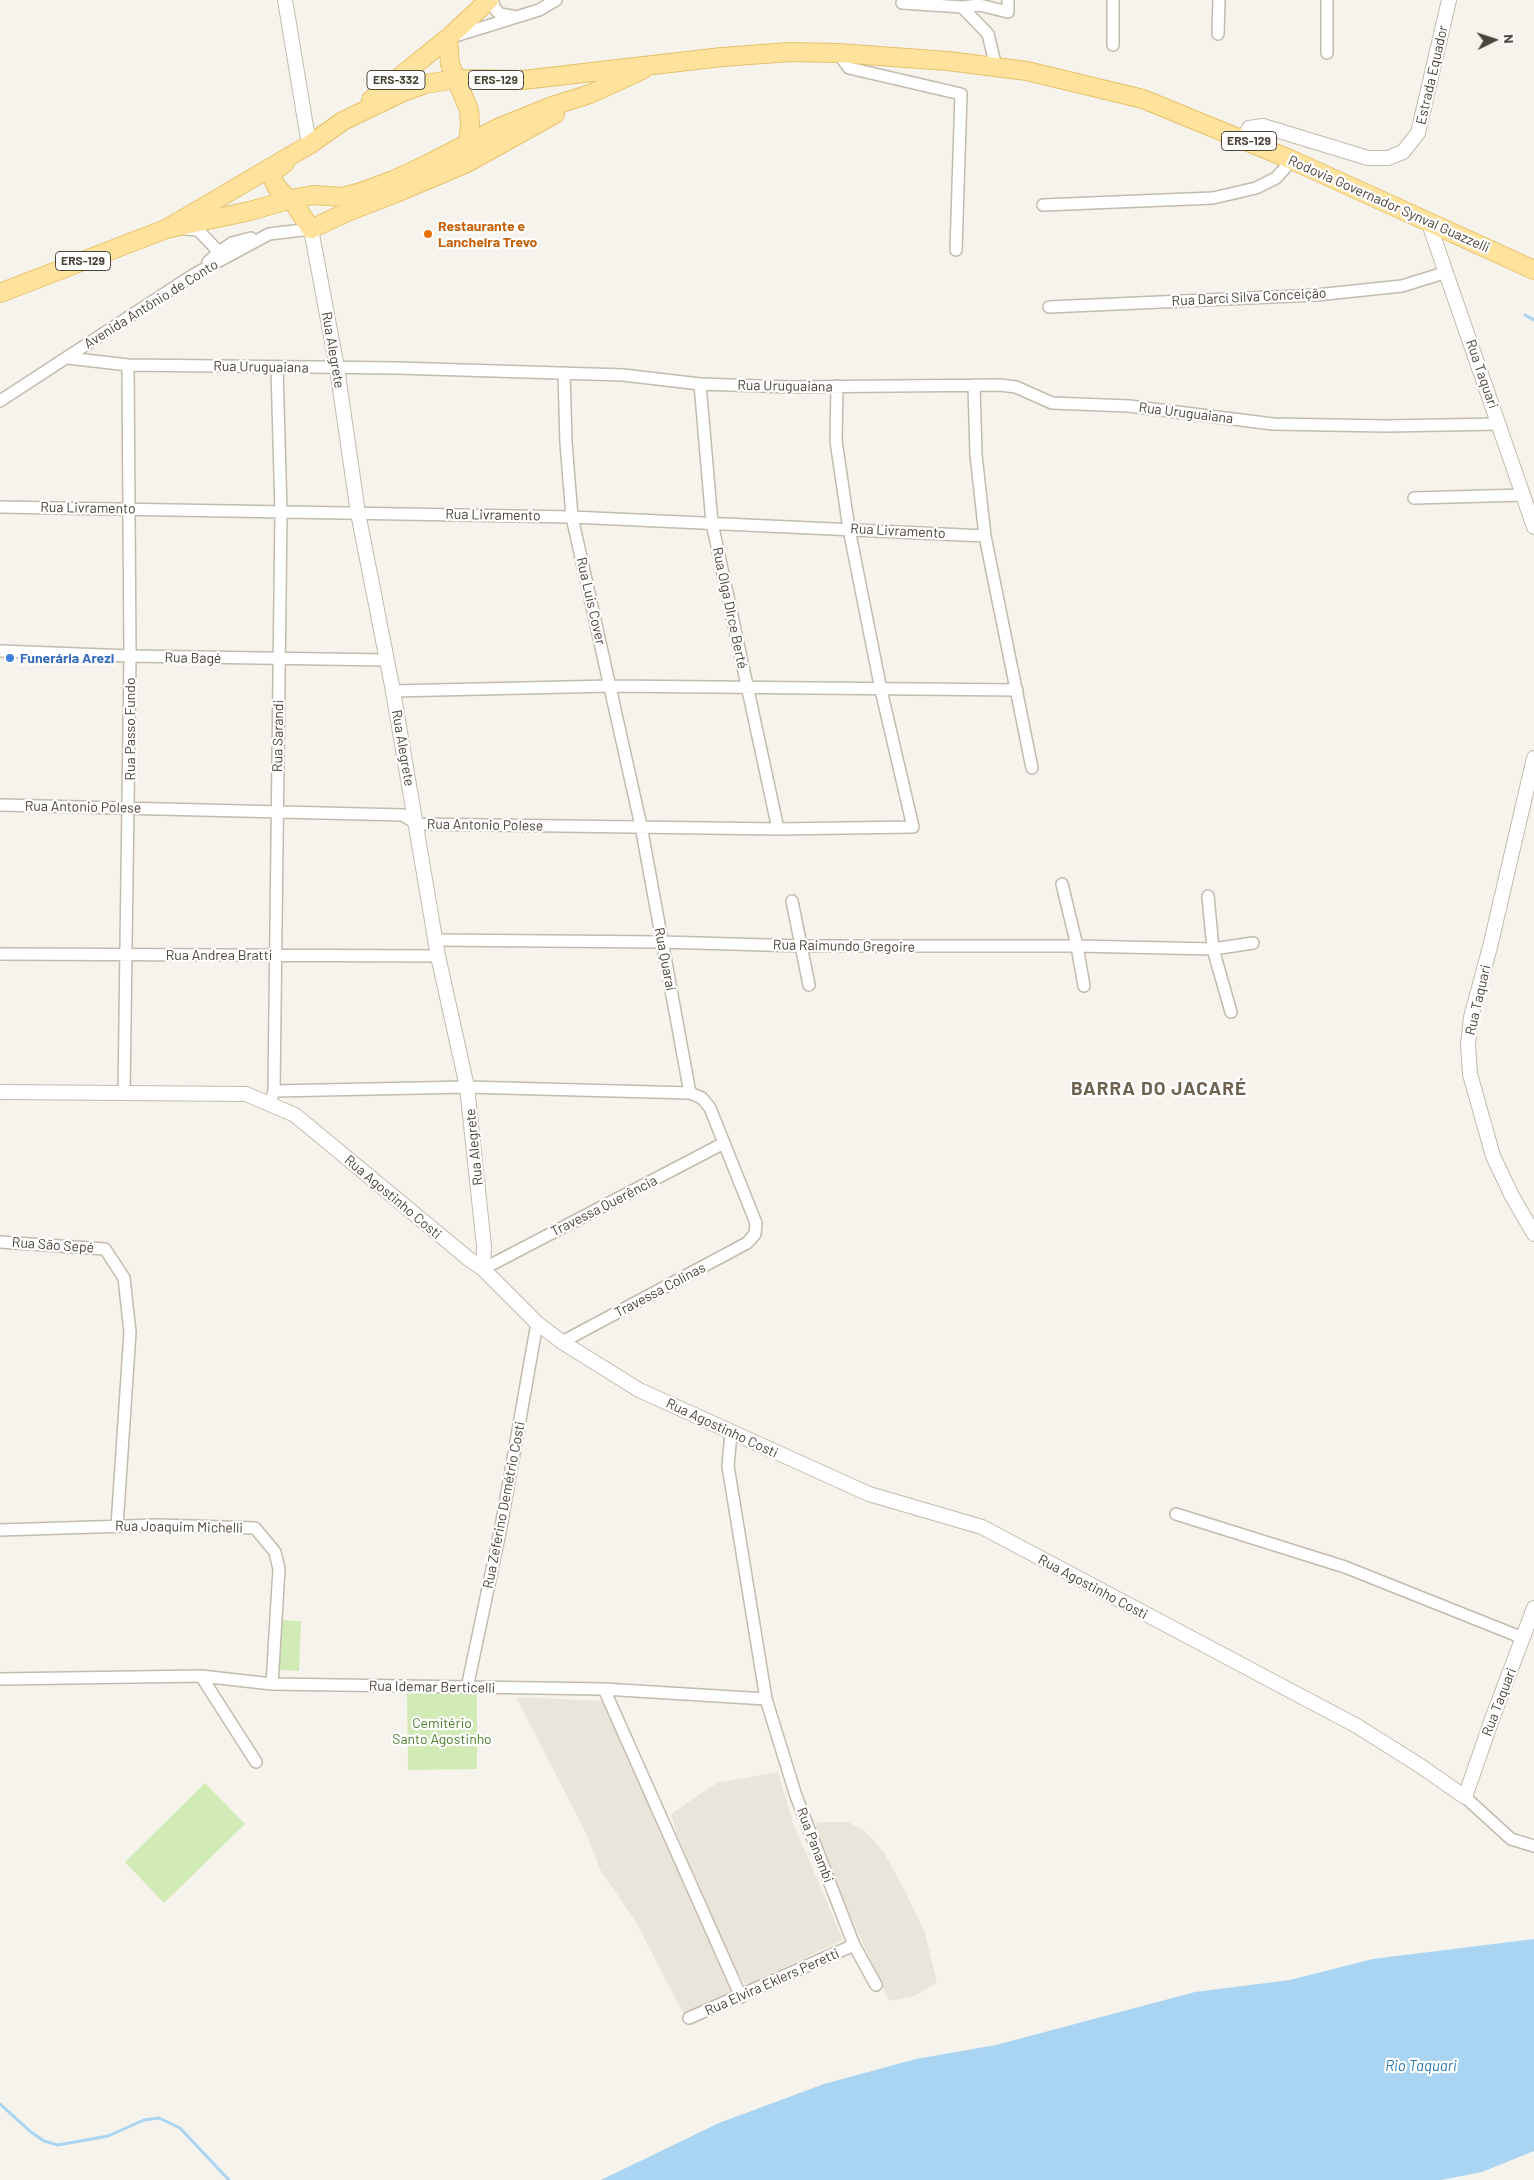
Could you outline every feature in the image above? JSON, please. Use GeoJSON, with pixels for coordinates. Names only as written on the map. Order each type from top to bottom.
{"type":"FeatureCollection","features":[{"type":"Feature","properties":{"kind":"main road","name":"ERS-332"},"geometry":{"type":"LineString","coordinates":[[343,121],[448,38],[490,0]]}},
{"type":"Feature","properties":{"kind":"main road"},"geometry":{"type":"LineString","coordinates":[[309,145],[274,171],[273,178],[276,186],[287,198],[292,199],[311,229],[467,154],[470,124],[469,110],[450,64],[448,38]]}},
{"type":"Feature","properties":{"kind":"main road","name":"Rodovia Governador Synval Guazzelli"},"geometry":{"type":"LineString","coordinates":[[166,229],[309,145],[343,121],[403,92],[425,84],[456,79],[523,80],[656,64],[790,52],[838,53],[948,61],[1027,71],[1143,99],[1292,160],[1534,270]]}},
{"type":"Feature","properties":{"kind":"main road","name":"Rodovia Governador Synval Guazzelli"},"geometry":{"type":"LineString","coordinates":[[0,293],[166,229],[313,195],[343,197],[392,181],[467,154],[500,127],[590,94],[656,64]]}},
{"type":"Feature","properties":{"kind":"street"},"geometry":{"type":"LineString","coordinates":[[285,0],[309,145]]}},
{"type":"Feature","properties":{"kind":"street"},"geometry":{"type":"LineString","coordinates":[[490,0],[500,14],[514,16]]}},
{"type":"Feature","properties":{"kind":"street"},"geometry":{"type":"LineString","coordinates":[[448,38],[514,16],[539,10],[556,0]]}},
{"type":"Feature","properties":{"kind":"street"},"geometry":{"type":"LineString","coordinates":[[1113,0],[1113,45]]}},
{"type":"Feature","properties":{"kind":"street"},"geometry":{"type":"LineString","coordinates":[[1218,34],[1219,0]]}},
{"type":"Feature","properties":{"kind":"street"},"geometry":{"type":"LineString","coordinates":[[1327,0],[1327,53]]}},
{"type":"Feature","properties":{"kind":"street","name":"Estrada Equador"},"geometry":{"type":"LineString","coordinates":[[1243,139],[1249,128],[1263,126],[1368,158],[1388,158],[1404,152],[1418,133],[1449,0]]}},
{"type":"Feature","properties":{"kind":"street"},"geometry":{"type":"LineString","coordinates":[[902,3],[962,7],[979,5],[1008,6]]}},
{"type":"Feature","properties":{"kind":"street"},"geometry":{"type":"LineString","coordinates":[[962,7],[988,34],[996,67]]}},
{"type":"Feature","properties":{"kind":"street"},"geometry":{"type":"LineString","coordinates":[[838,53],[849,68],[961,94],[956,250]]}},
{"type":"Feature","properties":{"kind":"street"},"geometry":{"type":"LineString","coordinates":[[1043,205],[1212,198],[1256,188],[1276,178],[1292,160]]}},
{"type":"Feature","properties":{"kind":"street","name":"Rua Taquari"},"geometry":{"type":"LineString","coordinates":[[1428,221],[1534,527]]}},
{"type":"Feature","properties":{"kind":"street"},"geometry":{"type":"LineString","coordinates":[[166,229],[198,230],[219,252]]}},
{"type":"Feature","properties":{"kind":"street","name":"Avenida Antônio de Conto"},"geometry":{"type":"LineString","coordinates":[[0,400],[68,358],[193,275],[269,234],[311,229]]}},
{"type":"Feature","properties":{"kind":"street","name":"Rua Alegrete"},"geometry":{"type":"LineString","coordinates":[[311,229],[337,368],[358,513],[393,691],[438,956],[468,1087],[484,1246],[483,1268]]}},
{"type":"Feature","properties":{"kind":"street"},"geometry":{"type":"LineString","coordinates":[[193,275],[232,243],[269,234]]}},
{"type":"Feature","properties":{"kind":"street","name":"Rua Darcí Silva Conceição"},"geometry":{"type":"LineString","coordinates":[[1049,307],[1316,295],[1402,286],[1447,272]]}},
{"type":"Feature","properties":{"kind":"street","name":"Rua Uruguaiana"},"geometry":{"type":"LineString","coordinates":[[68,358],[128,365],[623,375],[700,384],[790,387],[974,385],[1016,387],[1052,404],[1129,406],[1273,424],[1386,426],[1499,424]]}},
{"type":"Feature","properties":{"kind":"street","name":"Rua Passo Fundo"},"geometry":{"type":"LineString","coordinates":[[124,1094],[130,656],[128,365]]}},
{"type":"Feature","properties":{"kind":"street","name":"Rua Sarandi"},"geometry":{"type":"LineString","coordinates":[[272,1097],[281,512],[277,368]]}},
{"type":"Feature","properties":{"kind":"street","name":"Rua Luis Cover"},"geometry":{"type":"LineString","coordinates":[[564,373],[566,443],[572,517],[641,826]]}},
{"type":"Feature","properties":{"kind":"street","name":"Rua Olga DIrce Berté"},"geometry":{"type":"LineString","coordinates":[[700,384],[712,523],[778,829]]}},
{"type":"Feature","properties":{"kind":"street"},"geometry":{"type":"LineString","coordinates":[[974,385],[976,454],[985,536],[1032,768]]}},
{"type":"Feature","properties":{"kind":"street"},"geometry":{"type":"LineString","coordinates":[[837,386],[836,441],[849,529],[882,690]]}},
{"type":"Feature","properties":{"kind":"street"},"geometry":{"type":"LineString","coordinates":[[1414,498],[1523,495]]}},
{"type":"Feature","properties":{"kind":"street","name":"Rua Livramento"},"geometry":{"type":"LineString","coordinates":[[0,507],[572,517],[985,536]]}},
{"type":"Feature","properties":{"kind":"street","name":"Rua Bagé"},"geometry":{"type":"LineString","coordinates":[[0,651],[279,660],[386,660]]}},
{"type":"Feature","properties":{"kind":"street"},"geometry":{"type":"LineString","coordinates":[[393,691],[610,686],[1017,690]]}},
{"type":"Feature","properties":{"kind":"street","name":"Rua Antonio Polese"},"geometry":{"type":"LineString","coordinates":[[0,805],[403,815],[417,824],[778,829],[913,827],[882,690]]}},
{"type":"Feature","properties":{"kind":"street","name":"Rua Taquari"},"geometry":{"type":"LineString","coordinates":[[1534,758],[1490,947],[1471,1017],[1468,1045],[1470,1074],[1493,1156],[1512,1196],[1534,1234]]}},
{"type":"Feature","properties":{"kind":"street","name":"Rua Quaraí"},"geometry":{"type":"LineString","coordinates":[[641,826],[690,1093]]}},
{"type":"Feature","properties":{"kind":"street"},"geometry":{"type":"LineString","coordinates":[[1062,884],[1077,946],[1084,986]]}},
{"type":"Feature","properties":{"kind":"street"},"geometry":{"type":"LineString","coordinates":[[1208,896],[1213,950],[1231,1012]]}},
{"type":"Feature","properties":{"kind":"street"},"geometry":{"type":"LineString","coordinates":[[792,901],[809,985]]}},
{"type":"Feature","properties":{"kind":"street","name":"Rua Raimundo Gregoire"},"geometry":{"type":"LineString","coordinates":[[436,940],[661,942],[802,946],[1077,946],[1213,950],[1253,943]]}},
{"type":"Feature","properties":{"kind":"street","name":"Rua Andrea Bratti"},"geometry":{"type":"LineString","coordinates":[[0,954],[438,956]]}},
{"type":"Feature","properties":{"kind":"street"},"geometry":{"type":"LineString","coordinates":[[272,1097],[468,1087],[690,1093],[702,1098],[710,1108],[724,1143]]}},
{"type":"Feature","properties":{"kind":"street","name":"Rua Agostinho Costi"},"geometry":{"type":"LineString","coordinates":[[0,1092],[246,1094],[272,1097],[470,1260],[483,1268],[537,1322],[562,1342],[639,1390],[869,1494],[982,1528],[1357,1726],[1465,1797]]}},
{"type":"Feature","properties":{"kind":"street","name":"Travessa Querência"},"geometry":{"type":"LineString","coordinates":[[483,1268],[724,1143]]}},
{"type":"Feature","properties":{"kind":"street","name":"Travessa Colinas"},"geometry":{"type":"LineString","coordinates":[[562,1342],[748,1243],[754,1234],[756,1223],[724,1143]]}},
{"type":"Feature","properties":{"kind":"street","name":"Rua São Sepé"},"geometry":{"type":"LineString","coordinates":[[0,1242],[105,1249],[124,1278],[130,1332],[117,1526]]}},
{"type":"Feature","properties":{"kind":"street","name":"Rua Zeferino Demétrio Costi"},"geometry":{"type":"LineString","coordinates":[[467,1688],[501,1527],[537,1322]]}},
{"type":"Feature","properties":{"kind":"street","name":"Rua Panambi"},"geometry":{"type":"LineString","coordinates":[[731,1433],[728,1466],[766,1699],[796,1796],[854,1945],[876,1985]]}},
{"type":"Feature","properties":{"kind":"street"},"geometry":{"type":"LineString","coordinates":[[1176,1514],[1345,1567],[1523,1638]]}},
{"type":"Feature","properties":{"kind":"street","name":"Rua Joaquim Michelli"},"geometry":{"type":"LineString","coordinates":[[0,1530],[158,1525],[255,1528],[275,1552],[279,1569],[272,1684]]}},
{"type":"Feature","properties":{"kind":"street","name":"Rua Taquari"},"geometry":{"type":"LineString","coordinates":[[1465,1797],[1534,1608]]}},
{"type":"Feature","properties":{"kind":"street"},"geometry":{"type":"LineString","coordinates":[[201,1676],[256,1762]]}},
{"type":"Feature","properties":{"kind":"street","name":"Rua Idemar Berticelli"},"geometry":{"type":"LineString","coordinates":[[0,1679],[201,1676],[272,1684],[604,1689],[766,1699]]}},
{"type":"Feature","properties":{"kind":"street"},"geometry":{"type":"LineString","coordinates":[[604,1689],[741,1997]]}},
{"type":"Feature","properties":{"kind":"street"},"geometry":{"type":"LineString","coordinates":[[1465,1797],[1511,1839],[1534,1846]]}},
{"type":"Feature","properties":{"kind":"street","name":"Rua Elvira Eklers Peretti"},"geometry":{"type":"LineString","coordinates":[[689,2018],[741,1997],[854,1945]]}},
{"type":"Feature","properties":{"kind":"shaded area"},"geometry":{"type":"Polygon","coordinates":[[[516,1697],[602,1701],[734,1994],[684,2015],[636,1922],[601,1871],[585,1831],[516,1697]]]}},
{"type":"Feature","properties":{"kind":"shaded area"},"geometry":{"type":"Polygon","coordinates":[[[778,1772],[792,1820],[843,1940],[746,1985],[736,1970],[724,1944],[677,1834],[671,1814],[717,1783],[778,1772]]]}},
{"type":"Feature","properties":{"kind":"shaded area"},"geometry":{"type":"Polygon","coordinates":[[[817,1822],[848,1822],[865,1831],[883,1851],[925,1933],[937,1982],[915,1996],[889,2001],[822,1853],[814,1832],[817,1822]]]}},
{"type":"Feature","properties":{"kind":"green space"},"geometry":{"type":"Polygon","coordinates":[[[281,1620],[301,1621],[299,1671],[279,1670],[281,1620]]]}},
{"type":"Feature","properties":{"kind":"green space","name":"Cemitério Santo Agostinho"},"geometry":{"type":"Polygon","coordinates":[[[407,1693],[477,1693],[477,1769],[408,1770],[407,1693]]]}},
{"type":"Feature","properties":{"kind":"green space"},"geometry":{"type":"Polygon","coordinates":[[[205,1783],[245,1824],[164,1903],[125,1862],[205,1783]]]}},
{"type":"Feature","properties":{"kind":"water","name":"Rio Taquari"},"geometry":{"type":"Polygon","coordinates":[[[1534,1939],[1534,2151],[1482,2172],[1441,2180],[601,2180],[719,2123],[824,2084],[916,2059],[996,2045],[1195,1992],[1290,1980],[1373,1959],[1534,1939]]]}},
{"type":"Feature","properties":{"kind":"waterway"},"geometry":{"type":"LineString","coordinates":[[1525,315],[1534,320]]}},
{"type":"Feature","properties":{"kind":"waterway"},"geometry":{"type":"LineString","coordinates":[[0,2104],[31,2132],[44,2141],[58,2145],[108,2136],[144,2120],[159,2118],[180,2128],[229,2180]]}},
{"type":"Feature","properties":{"kind":"place","name":"Restaurante e Lancheira Trevo"},"geometry":{"type":"Point","coordinates":[428,234]}},
{"type":"Feature","properties":{"kind":"place","name":"Funerária Arezi"},"geometry":{"type":"Point","coordinates":[10,658]}},
{"type":"Feature","properties":{"kind":"district","name":"BARRA DO JACARÉ"},"geometry":{"type":"Point","coordinates":[1159,1089]}}]}
